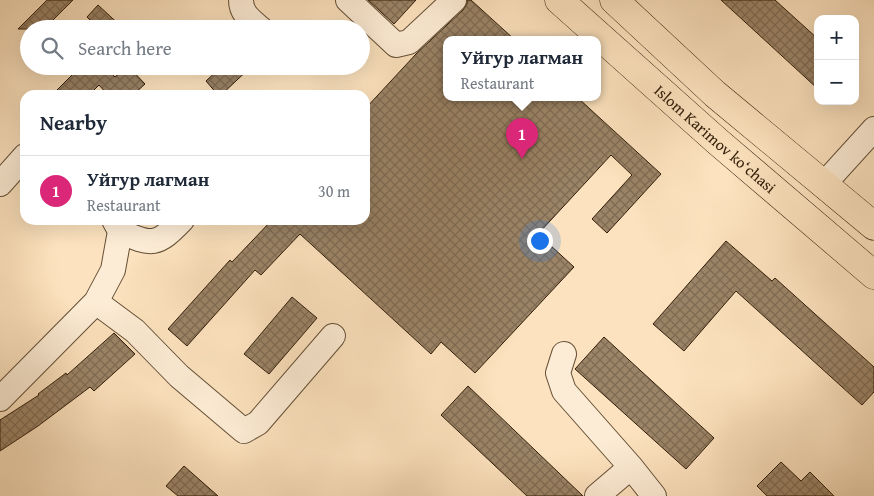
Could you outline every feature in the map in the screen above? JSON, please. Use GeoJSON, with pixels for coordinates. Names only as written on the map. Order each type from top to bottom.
{"type":"FeatureCollection","features":[{"type":"Feature","properties":{"kind":"main road","name":"Islom Karimov ko‘chasi"},"geometry":{"type":"LineString","coordinates":[[559,0],[599,36]]}},
{"type":"Feature","properties":{"kind":"main road","name":"Islom Karimov ko‘chasi"},"geometry":{"type":"LineString","coordinates":[[614,0],[715,94],[874,226]]}},
{"type":"Feature","properties":{"kind":"main road","name":"Islom Karimov ko‘chasi"},"geometry":{"type":"LineString","coordinates":[[601,37],[717,141],[874,275]]}},
{"type":"Feature","properties":{"kind":"street"},"geometry":{"type":"LineString","coordinates":[[241,0],[241,8],[251,20]]}},
{"type":"Feature","properties":{"kind":"street"},"geometry":{"type":"LineString","coordinates":[[348,0],[369,20]]}},
{"type":"Feature","properties":{"kind":"street"},"geometry":{"type":"LineString","coordinates":[[370,21],[396,45],[409,42],[454,0]]}},
{"type":"Feature","properties":{"kind":"street"},"geometry":{"type":"LineString","coordinates":[[824,184],[874,128]]}},
{"type":"Feature","properties":{"kind":"street"},"geometry":{"type":"LineString","coordinates":[[0,184],[20,162]]}},
{"type":"Feature","properties":{"kind":"street"},"geometry":{"type":"LineString","coordinates":[[0,399],[96,302],[113,270],[117,226],[143,242],[160,240],[176,225]]}},
{"type":"Feature","properties":{"kind":"street"},"geometry":{"type":"LineString","coordinates":[[96,302],[135,331],[179,376],[244,431],[258,423],[333,336]]}},
{"type":"Feature","properties":{"kind":"street"},"geometry":{"type":"LineString","coordinates":[[564,354],[558,373],[564,391],[654,496]]}},
{"type":"Feature","properties":{"kind":"street"},"geometry":{"type":"LineString","coordinates":[[597,496],[631,467]]}},
{"type":"Feature","properties":{"kind":"building"},"geometry":{"type":"Polygon","coordinates":[[[47,0],[73,0],[53,20],[27,20],[47,0]]]}},
{"type":"Feature","properties":{"kind":"building"},"geometry":{"type":"Polygon","coordinates":[[[368,0],[416,0],[394,24],[368,0]]]}},
{"type":"Feature","properties":{"kind":"building"},"geometry":{"type":"Polygon","coordinates":[[[467,0],[471,0],[511,36],[443,36],[443,101],[581,101],[661,174],[607,233],[592,219],[632,175],[611,155],[538,234],[574,267],[475,373],[441,342],[431,354],[300,234],[261,275],[255,270],[187,346],[168,329],[230,260],[232,262],[267,225],[370,225],[370,104],[416,54],[467,4],[467,0]]]}},
{"type":"Feature","properties":{"kind":"building"},"geometry":{"type":"Polygon","coordinates":[[[721,0],[775,0],[814,35],[814,85],[721,0]]]}},
{"type":"Feature","properties":{"kind":"building"},"geometry":{"type":"Polygon","coordinates":[[[98,5],[114,20],[90,20],[87,17],[98,5]]]}},
{"type":"Feature","properties":{"kind":"building"},"geometry":{"type":"Polygon","coordinates":[[[72,75],[113,75],[115,77],[117,75],[136,75],[145,84],[138,90],[104,90],[99,85],[94,90],[57,90],[72,75]]]}},
{"type":"Feature","properties":{"kind":"building"},"geometry":{"type":"Polygon","coordinates":[[[212,75],[242,75],[226,90],[214,90],[206,81],[212,75]]]}},
{"type":"Feature","properties":{"kind":"building"},"geometry":{"type":"Polygon","coordinates":[[[726,241],[772,281],[775,278],[874,367],[874,392],[862,405],[736,291],[684,351],[653,324],[726,241]]]}},
{"type":"Feature","properties":{"kind":"building"},"geometry":{"type":"Polygon","coordinates":[[[292,297],[317,318],[269,374],[244,354],[292,297]]]}},
{"type":"Feature","properties":{"kind":"building"},"geometry":{"type":"Polygon","coordinates":[[[114,333],[135,354],[94,391],[90,387],[38,426],[0,451],[0,420],[39,395],[66,373],[67,375],[114,333]]]}},
{"type":"Feature","properties":{"kind":"building"},"geometry":{"type":"Polygon","coordinates":[[[604,337],[714,438],[686,469],[575,369],[604,337]]]}},
{"type":"Feature","properties":{"kind":"building"},"geometry":{"type":"Polygon","coordinates":[[[468,386],[583,496],[527,496],[441,415],[468,386]]]}},
{"type":"Feature","properties":{"kind":"building"},"geometry":{"type":"Polygon","coordinates":[[[781,462],[801,481],[810,472],[834,496],[767,496],[757,486],[781,462]]]}},
{"type":"Feature","properties":{"kind":"building"},"geometry":{"type":"Polygon","coordinates":[[[184,466],[218,496],[178,496],[166,486],[184,466]]]}},
{"type":"Feature","properties":{"kind":"place","name":"Уйгур лагман"},"geometry":{"type":"Point","coordinates":[522,159]}}]}
